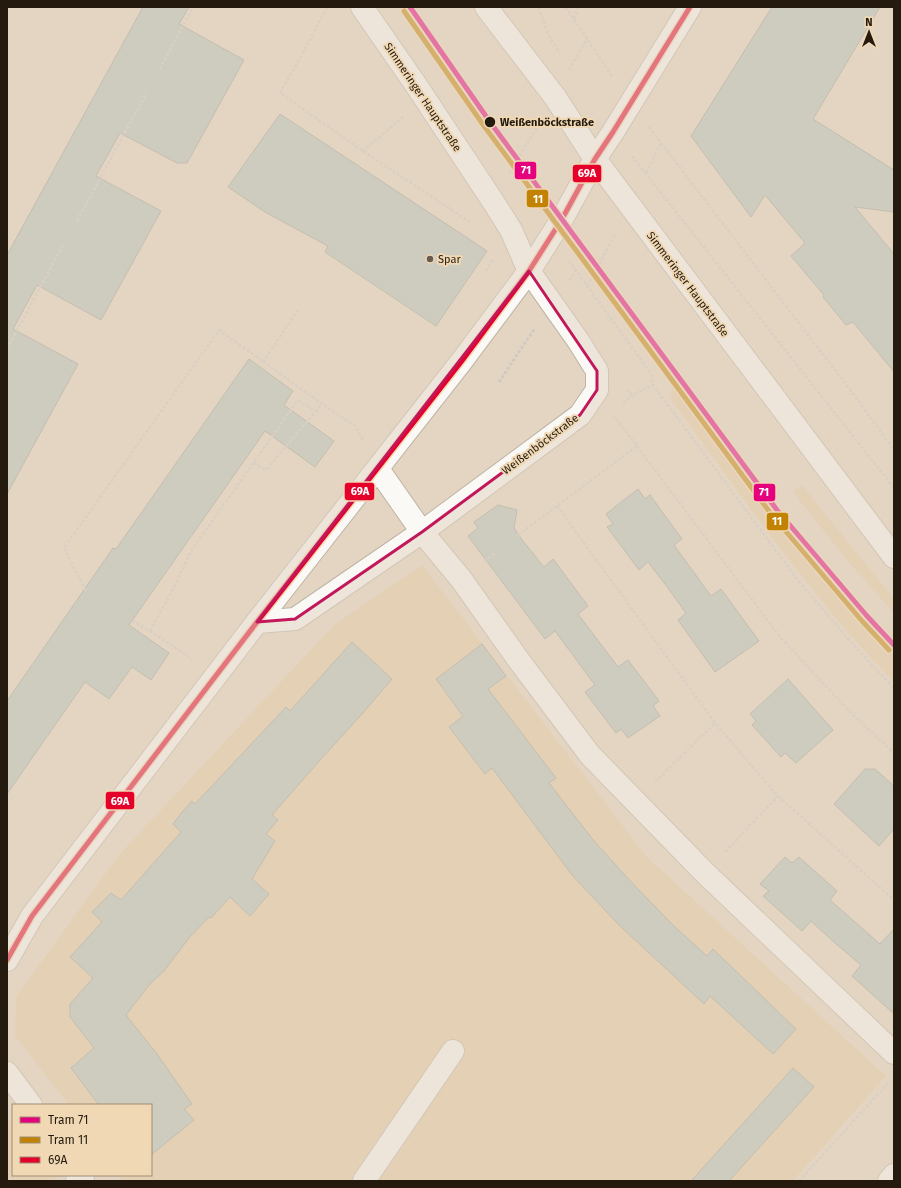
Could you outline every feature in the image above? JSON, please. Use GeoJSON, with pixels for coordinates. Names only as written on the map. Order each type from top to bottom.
{"type":"FeatureCollection","features":[{"type":"Feature","properties":{"kind":"street","name":"Simmeringer Hauptstraße"},"geometry":{"type":"LineString","coordinates":[[362,7],[416,85],[511,230],[529,271]]}},
{"type":"Feature","properties":{"kind":"street","name":"Simmeringer Hauptstraße"},"geometry":{"type":"LineString","coordinates":[[486,7],[555,97],[595,160],[894,558]]}},
{"type":"Feature","properties":{"kind":"street"},"geometry":{"type":"LineString","coordinates":[[7,960],[32,916],[257,622],[461,362],[529,271],[595,160],[690,7]]}},
{"type":"Feature","properties":{"kind":"street"},"geometry":{"type":"LineString","coordinates":[[529,271],[597,370]]}},
{"type":"Feature","properties":{"kind":"street","name":"Weißenböckstraße"},"geometry":{"type":"LineString","coordinates":[[257,622],[295,619],[422,532],[580,415],[597,390],[597,370]]}},
{"type":"Feature","properties":{"kind":"street"},"geometry":{"type":"LineString","coordinates":[[378,469],[422,532],[461,579],[520,662],[590,755],[705,873],[894,1053]]}},
{"type":"Feature","properties":{"kind":"street"},"geometry":{"type":"LineString","coordinates":[[364,1181],[453,1051]]}},
{"type":"Feature","properties":{"kind":"street"},"geometry":{"type":"LineString","coordinates":[[7,1073],[30,1104]]}},
{"type":"Feature","properties":{"kind":"street"},"geometry":{"type":"LineString","coordinates":[[889,1181],[894,1176]]}},
{"type":"Feature","properties":{"kind":"path"},"geometry":{"type":"LineString","coordinates":[[160,69],[193,7]]}},
{"type":"Feature","properties":{"kind":"path"},"geometry":{"type":"LineString","coordinates":[[566,7],[631,104],[894,450]]}},
{"type":"Feature","properties":{"kind":"path"},"geometry":{"type":"LineString","coordinates":[[574,20],[578,7]]}},
{"type":"Feature","properties":{"kind":"path"},"geometry":{"type":"LineString","coordinates":[[77,221],[147,92]]}},
{"type":"Feature","properties":{"kind":"path"},"geometry":{"type":"LineString","coordinates":[[363,151],[404,116]]}},
{"type":"Feature","properties":{"kind":"path"},"geometry":{"type":"LineString","coordinates":[[613,132],[894,488]]}},
{"type":"Feature","properties":{"kind":"path"},"geometry":{"type":"LineString","coordinates":[[551,236],[652,375],[653,385],[797,579],[857,650],[894,688]]}},
{"type":"Feature","properties":{"kind":"path"},"geometry":{"type":"LineString","coordinates":[[7,348],[63,245]]}},
{"type":"Feature","properties":{"kind":"path"},"geometry":{"type":"LineString","coordinates":[[263,362],[298,310]]}},
{"type":"Feature","properties":{"kind":"path"},"geometry":{"type":"LineString","coordinates":[[86,591],[64,548],[219,330],[355,426],[378,469]]}},
{"type":"Feature","properties":{"kind":"path"},"geometry":{"type":"LineString","coordinates":[[597,370],[633,395],[653,385]]}},
{"type":"Feature","properties":{"kind":"path"},"geometry":{"type":"LineString","coordinates":[[150,631],[177,582],[191,551],[298,400],[315,411]]}},
{"type":"Feature","properties":{"kind":"path"},"geometry":{"type":"LineString","coordinates":[[254,463],[266,470],[322,404]]}},
{"type":"Feature","properties":{"kind":"path"},"geometry":{"type":"LineString","coordinates":[[622,427],[780,637],[849,711],[894,753]]}},
{"type":"Feature","properties":{"kind":"path"},"geometry":{"type":"LineString","coordinates":[[518,535],[637,446]]}},
{"type":"Feature","properties":{"kind":"path"},"geometry":{"type":"LineString","coordinates":[[557,506],[715,724],[778,796],[894,900]]}},
{"type":"Feature","properties":{"kind":"path"},"geometry":{"type":"LineString","coordinates":[[132,621],[150,631],[216,675]]}},
{"type":"Feature","properties":{"kind":"path"},"geometry":{"type":"LineString","coordinates":[[635,801],[715,724]]}},
{"type":"Feature","properties":{"kind":"path"},"geometry":{"type":"LineString","coordinates":[[705,873],[778,796]]}},
{"type":"Feature","properties":{"kind":"path"},"geometry":{"type":"LineString","coordinates":[[799,1181],[894,1076]]}},
{"type":"Feature","properties":{"kind":"highlighted area"},"geometry":{"type":"Polygon","coordinates":[[[529,271],[597,371],[597,390],[580,415],[422,532],[295,619],[257,622],[529,271]]]}},
{"type":"Feature","properties":{"kind":"shaded area"},"geometry":{"type":"Polygon","coordinates":[[[675,383],[786,532],[836,592],[894,655],[894,682],[863,649],[777,545],[671,399],[672,384],[675,383]]]}},
{"type":"Feature","properties":{"kind":"shaded area"},"geometry":{"type":"Polygon","coordinates":[[[802,485],[894,599],[894,613],[846,559],[793,492],[802,485]]]}},
{"type":"Feature","properties":{"kind":"shaded area"},"geometry":{"type":"Polygon","coordinates":[[[422,565],[646,856],[886,1076],[793,1181],[117,1181],[123,1176],[152,1176],[152,1104],[68,1104],[15,1036],[16,997],[118,856],[334,625],[422,565]]]}},
{"type":"Feature","properties":{"kind":"shaded area"},"geometry":{"type":"Polygon","coordinates":[[[7,1117],[12,1123],[12,1176],[58,1176],[52,1181],[7,1181],[7,1117]]]}},
{"type":"Feature","properties":{"kind":"building"},"geometry":{"type":"Polygon","coordinates":[[[143,7],[189,7],[179,24],[244,60],[187,163],[177,163],[120,133],[96,176],[161,211],[101,320],[37,285],[13,329],[78,364],[7,494],[7,255],[143,7]]]}},
{"type":"Feature","properties":{"kind":"building"},"geometry":{"type":"Polygon","coordinates":[[[772,7],[880,7],[813,119],[894,170],[894,212],[855,207],[894,254],[894,372],[853,322],[846,325],[823,297],[824,295],[791,256],[805,243],[765,195],[751,217],[691,136],[772,7]]]}},
{"type":"Feature","properties":{"kind":"building"},"geometry":{"type":"Polygon","coordinates":[[[280,114],[487,251],[436,326],[325,252],[328,246],[265,212],[228,187],[280,114]]]}},
{"type":"Feature","properties":{"kind":"building"},"geometry":{"type":"Polygon","coordinates":[[[249,359],[293,391],[284,405],[334,441],[315,467],[265,431],[129,625],[169,653],[151,680],[132,667],[109,699],[85,682],[7,794],[7,701],[113,548],[116,549],[249,359]]]}},
{"type":"Feature","properties":{"kind":"building"},"geometry":{"type":"Polygon","coordinates":[[[638,489],[645,499],[650,495],[682,539],[674,545],[711,596],[721,589],[759,641],[715,672],[678,620],[686,613],[668,588],[648,562],[639,570],[607,527],[613,524],[606,514],[638,489]]]}},
{"type":"Feature","properties":{"kind":"building"},"geometry":{"type":"Polygon","coordinates":[[[498,505],[517,510],[514,528],[523,541],[544,567],[553,559],[588,606],[578,614],[618,667],[628,660],[659,701],[653,706],[660,716],[628,738],[621,729],[616,733],[585,692],[595,685],[555,631],[545,639],[468,536],[478,528],[474,522],[498,505]]]}},
{"type":"Feature","properties":{"kind":"building"},"geometry":{"type":"Polygon","coordinates":[[[352,642],[392,679],[272,815],[278,820],[266,834],[275,841],[252,879],[269,894],[250,916],[230,897],[211,918],[209,917],[189,938],[164,971],[149,985],[126,1015],[157,1054],[192,1104],[184,1109],[194,1120],[152,1154],[152,1104],[98,1104],[71,1068],[94,1048],[70,1017],[70,1004],[93,978],[70,957],[102,922],[92,912],[111,893],[121,900],[181,832],[173,824],[182,812],[192,801],[195,804],[286,707],[290,711],[352,642]]]}},
{"type":"Feature","properties":{"kind":"building"},"geometry":{"type":"Polygon","coordinates":[[[482,644],[506,676],[488,689],[556,778],[549,783],[594,841],[675,927],[707,956],[713,949],[796,1029],[773,1054],[710,996],[704,1004],[619,925],[572,875],[492,768],[485,774],[449,727],[463,716],[436,679],[482,644]]]}},
{"type":"Feature","properties":{"kind":"building"},"geometry":{"type":"Polygon","coordinates":[[[788,679],[833,730],[796,763],[785,753],[781,757],[752,725],[756,721],[750,714],[788,679]]]}},
{"type":"Feature","properties":{"kind":"building"},"geometry":{"type":"Polygon","coordinates":[[[865,769],[875,769],[894,786],[894,829],[879,846],[834,804],[865,769]]]}},
{"type":"Feature","properties":{"kind":"building"},"geometry":{"type":"Polygon","coordinates":[[[785,857],[792,863],[799,857],[837,891],[830,900],[880,944],[894,929],[894,1014],[852,976],[861,965],[811,921],[802,931],[763,896],[769,891],[760,884],[785,857]]]}},
{"type":"Feature","properties":{"kind":"building"},"geometry":{"type":"Polygon","coordinates":[[[793,1068],[814,1087],[729,1181],[691,1181],[793,1068]]]}},
{"type":"Feature","properties":{"kind":"tram line","name":"71"},"geometry":{"type":"LineString","coordinates":[[410,7],[490,122],[777,510],[867,616],[894,645]]}},
{"type":"Feature","properties":{"kind":"tram line","name":"11"},"geometry":{"type":"LineString","coordinates":[[404,11],[484,126],[771,514],[862,621],[889,650]]}},
{"type":"Feature","properties":{"kind":"transit line","name":"69A"},"geometry":{"type":"LineString","coordinates":[[7,960],[32,916],[257,622],[461,362],[529,271],[562,219],[595,159],[690,7]]}},
{"type":"Feature","properties":{"kind":"place","name":"Weißenböckstraße"},"geometry":{"type":"Point","coordinates":[490,122]}},
{"type":"Feature","properties":{"kind":"place","name":"Spar"},"geometry":{"type":"Point","coordinates":[430,259]}}]}
